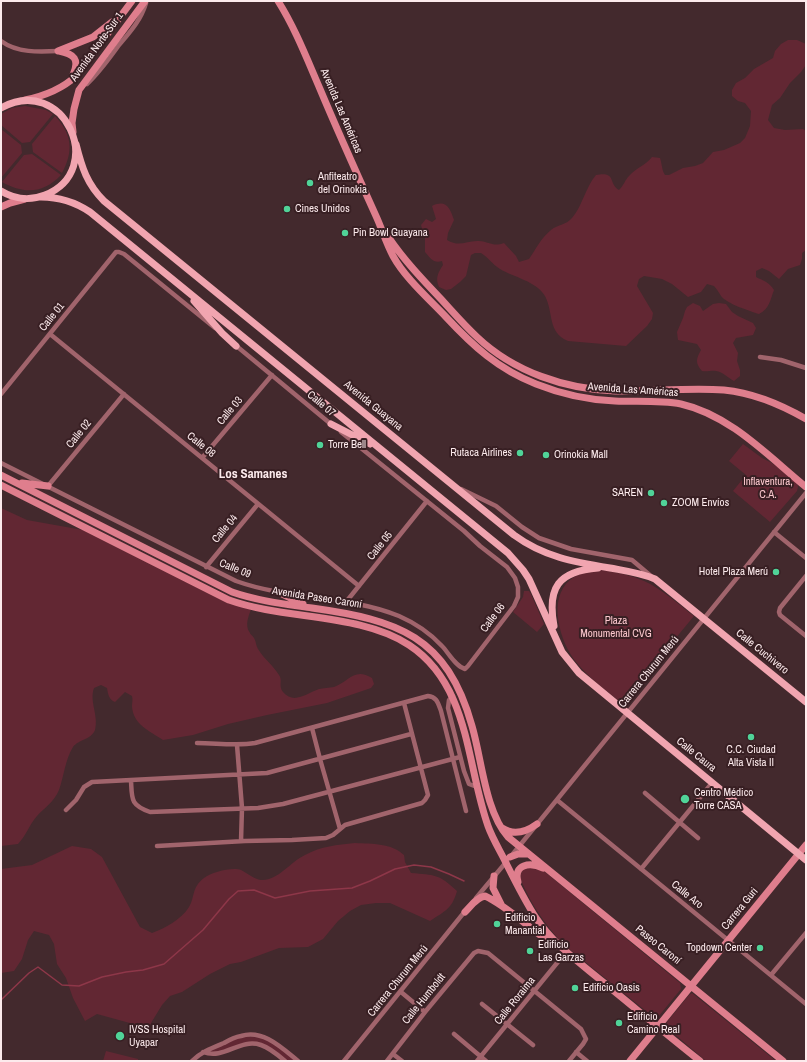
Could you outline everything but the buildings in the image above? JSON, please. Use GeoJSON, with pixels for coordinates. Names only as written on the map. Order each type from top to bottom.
{"type":"FeatureCollection","features":[{"type":"Feature","properties":{"kind":"main road"},"geometry":{"type":"LineString","coordinates":[[1,100],[43,103],[54,108],[63,117],[73,132]]}},
{"type":"Feature","properties":{"kind":"main road"},"geometry":{"type":"LineString","coordinates":[[1,108],[22,101]]}},
{"type":"Feature","properties":{"kind":"main road","name":"Avenida Guayana"},"geometry":{"type":"LineString","coordinates":[[73,132],[85,176],[104,202],[514,535],[529,546],[546,554],[562,559],[637,573],[656,579],[704,619]]}},
{"type":"Feature","properties":{"kind":"main road"},"geometry":{"type":"LineString","coordinates":[[41,197],[58,188],[70,174],[76,157],[76,144]]}},
{"type":"Feature","properties":{"kind":"main road"},"geometry":{"type":"LineString","coordinates":[[1,191],[17,198],[29,199],[41,197],[62,199],[84,208],[472,523],[516,561],[523,570],[534,589],[562,652],[579,673],[627,713]]}},
{"type":"Feature","properties":{"kind":"main road"},"geometry":{"type":"LineString","coordinates":[[173,279],[222,333],[236,346]]}},
{"type":"Feature","properties":{"kind":"main road"},"geometry":{"type":"LineString","coordinates":[[331,424],[391,457]]}},
{"type":"Feature","properties":{"kind":"main road"},"geometry":{"type":"LineString","coordinates":[[556,637],[552,612],[552,596],[558,584],[567,576],[579,571],[597,568],[612,569]]}},
{"type":"Feature","properties":{"kind":"main road","name":"Calle Cuchivero"},"geometry":{"type":"LineString","coordinates":[[704,619],[806,702]]}},
{"type":"Feature","properties":{"kind":"main road","name":"Calle Caura"},"geometry":{"type":"LineString","coordinates":[[627,713],[806,860]]}},
{"type":"Feature","properties":{"kind":"street","name":"Avenida Norte-Sur 1"},"geometry":{"type":"LineString","coordinates":[[22,101],[55,91],[76,76],[132,1]]}},
{"type":"Feature","properties":{"kind":"street","name":"Avenida Norte-Sur 1"},"geometry":{"type":"LineString","coordinates":[[73,132],[72,123],[74,108],[79,90],[146,1]]}},
{"type":"Feature","properties":{"kind":"street","name":"Avenida Las Américas"},"geometry":{"type":"LineString","coordinates":[[278,1],[303,48],[338,132],[383,230],[393,256],[401,268],[462,334],[482,353],[506,369],[535,384],[558,392],[593,399],[671,403],[688,406],[701,411],[720,420],[740,433],[806,487]]}},
{"type":"Feature","properties":{"kind":"street"},"geometry":{"type":"LineString","coordinates":[[58,51],[93,37],[123,13]]}},
{"type":"Feature","properties":{"kind":"street"},"geometry":{"type":"LineString","coordinates":[[1,41],[12,47],[24,50],[67,52],[75,59],[76,67],[70,81]]}},
{"type":"Feature","properties":{"kind":"street"},"geometry":{"type":"LineString","coordinates":[[1,207],[10,203],[29,199]]}},
{"type":"Feature","properties":{"kind":"street","name":"Avenida Las Américas"},"geometry":{"type":"LineString","coordinates":[[383,230],[407,262],[467,327],[487,346],[510,361],[538,376],[586,389],[616,391],[724,390],[750,395],[773,402],[806,419]]}},
{"type":"Feature","properties":{"kind":"street","name":"Calle 01"},"geometry":{"type":"LineString","coordinates":[[1,394],[117,252]]}},
{"type":"Feature","properties":{"kind":"street","name":"Calle 07"},"geometry":{"type":"LineString","coordinates":[[117,252],[124,254],[331,424],[428,501],[507,567],[512,573]]}},
{"type":"Feature","properties":{"kind":"street"},"geometry":{"type":"LineString","coordinates":[[462,334],[467,327]]}},
{"type":"Feature","properties":{"kind":"street","name":"Calle 08"},"geometry":{"type":"LineString","coordinates":[[50,334],[359,586]]}},
{"type":"Feature","properties":{"kind":"street"},"geometry":{"type":"LineString","coordinates":[[760,357],[780,360],[806,368]]}},
{"type":"Feature","properties":{"kind":"street","name":"Calle 03"},"geometry":{"type":"LineString","coordinates":[[202,458],[272,375]]}},
{"type":"Feature","properties":{"kind":"street"},"geometry":{"type":"LineString","coordinates":[[558,392],[560,383]]}},
{"type":"Feature","properties":{"kind":"street","name":"Calle 02"},"geometry":{"type":"LineString","coordinates":[[48,486],[124,394]]}},
{"type":"Feature","properties":{"kind":"street","name":"Calle 09"},"geometry":{"type":"LineString","coordinates":[[1,463],[244,584],[278,592],[368,606],[388,612],[411,622],[432,637],[450,654],[458,665],[465,669]]}},
{"type":"Feature","properties":{"kind":"street","name":"Avenida Paseo Caroní"},"geometry":{"type":"LineString","coordinates":[[1,475],[232,592],[270,602],[365,617],[395,627],[415,638],[441,662],[455,682],[465,704],[477,743],[493,812],[499,826],[508,837],[519,846]]}},
{"type":"Feature","properties":{"kind":"street"},"geometry":{"type":"LineString","coordinates":[[13,481],[48,486]]}},
{"type":"Feature","properties":{"kind":"street","name":"Avenida Paseo Caroní"},"geometry":{"type":"LineString","coordinates":[[1,485],[229,600],[268,611],[363,626],[392,635],[410,646],[427,659],[441,677],[452,696],[464,732],[488,826],[497,847],[508,860]]}},
{"type":"Feature","properties":{"kind":"street"},"geometry":{"type":"LineString","coordinates":[[452,486],[496,506],[522,527],[539,538],[571,550],[632,560],[656,579]]}},
{"type":"Feature","properties":{"kind":"street","name":"Carrera Churum Merú"},"geometry":{"type":"LineString","coordinates":[[344,1061],[806,493]]}},
{"type":"Feature","properties":{"kind":"street","name":"Calle 05"},"geometry":{"type":"LineString","coordinates":[[346,602],[428,501]]}},
{"type":"Feature","properties":{"kind":"street","name":"Calle 04"},"geometry":{"type":"LineString","coordinates":[[206,566],[258,504]]}},
{"type":"Feature","properties":{"kind":"street"},"geometry":{"type":"LineString","coordinates":[[774,532],[806,558]]}},
{"type":"Feature","properties":{"kind":"street","name":"Calle 06"},"geometry":{"type":"LineString","coordinates":[[465,669],[514,606],[518,597],[518,587],[512,573]]}},
{"type":"Feature","properties":{"kind":"street"},"geometry":{"type":"LineString","coordinates":[[806,576],[780,608],[779,612],[780,615],[806,636]]}},
{"type":"Feature","properties":{"kind":"street"},"geometry":{"type":"LineString","coordinates":[[278,592],[297,602],[319,609]]}},
{"type":"Feature","properties":{"kind":"street"},"geometry":{"type":"LineString","coordinates":[[197,743],[237,745],[255,743],[432,696],[437,700],[466,811]]}},
{"type":"Feature","properties":{"kind":"street"},"geometry":{"type":"LineString","coordinates":[[452,696],[448,701],[448,708],[460,757],[467,780],[471,785],[477,787]]}},
{"type":"Feature","properties":{"kind":"street"},"geometry":{"type":"LineString","coordinates":[[157,846],[326,838],[334,834],[340,828],[358,821],[424,802],[428,795],[404,703]]}},
{"type":"Feature","properties":{"kind":"street"},"geometry":{"type":"LineString","coordinates":[[312,728],[340,828]]}},
{"type":"Feature","properties":{"kind":"street"},"geometry":{"type":"LineString","coordinates":[[66,810],[76,800],[84,787],[90,783],[260,774],[278,771],[412,734]]}},
{"type":"Feature","properties":{"kind":"street"},"geometry":{"type":"LineString","coordinates":[[237,745],[242,808],[241,841]]}},
{"type":"Feature","properties":{"kind":"street"},"geometry":{"type":"LineString","coordinates":[[131,780],[132,797],[134,803],[140,808],[150,812],[275,806],[460,757]]}},
{"type":"Feature","properties":{"kind":"street"},"geometry":{"type":"LineString","coordinates":[[641,869],[712,783]]}},
{"type":"Feature","properties":{"kind":"street"},"geometry":{"type":"LineString","coordinates":[[645,793],[698,838]]}},
{"type":"Feature","properties":{"kind":"street","name":"Calle Aro"},"geometry":{"type":"LineString","coordinates":[[557,800],[806,1004]]}},
{"type":"Feature","properties":{"kind":"street"},"geometry":{"type":"LineString","coordinates":[[499,826],[506,830],[515,832],[528,830],[537,824]]}},
{"type":"Feature","properties":{"kind":"street","name":"Carrera Guri"},"geometry":{"type":"LineString","coordinates":[[630,1061],[806,845]]}},
{"type":"Feature","properties":{"kind":"street","name":"Paseo Caroní"},"geometry":{"type":"LineString","coordinates":[[519,846],[782,1061]]}},
{"type":"Feature","properties":{"kind":"street"},"geometry":{"type":"LineString","coordinates":[[528,854],[518,854],[508,860],[527,904],[544,930],[566,952],[700,1061]]}},
{"type":"Feature","properties":{"kind":"street"},"geometry":{"type":"LineString","coordinates":[[520,890],[517,875],[520,868],[523,866],[528,864],[536,865],[550,872]]}},
{"type":"Feature","properties":{"kind":"street"},"geometry":{"type":"LineString","coordinates":[[494,876],[493,888],[502,906]]}},
{"type":"Feature","properties":{"kind":"street"},"geometry":{"type":"LineString","coordinates":[[465,912],[483,896],[490,898],[544,939],[566,952]]}},
{"type":"Feature","properties":{"kind":"street"},"geometry":{"type":"LineString","coordinates":[[771,976],[806,933]]}},
{"type":"Feature","properties":{"kind":"street","name":"Calle Humboldt"},"geometry":{"type":"LineString","coordinates":[[387,1061],[425,1012],[474,953],[478,951],[488,953],[534,992]]}},
{"type":"Feature","properties":{"kind":"street","name":"Calle Roraima"},"geometry":{"type":"LineString","coordinates":[[477,1061],[566,952]]}},
{"type":"Feature","properties":{"kind":"street"},"geometry":{"type":"LineString","coordinates":[[702,974],[700,989],[705,998]]}},
{"type":"Feature","properties":{"kind":"street"},"geometry":{"type":"LineString","coordinates":[[401,992],[425,1012]]}},
{"type":"Feature","properties":{"kind":"street"},"geometry":{"type":"LineString","coordinates":[[534,992],[581,1030],[586,1039],[569,1061]]}},
{"type":"Feature","properties":{"kind":"street"},"geometry":{"type":"LineString","coordinates":[[482,1004],[533,1045]]}},
{"type":"Feature","properties":{"kind":"street"},"geometry":{"type":"LineString","coordinates":[[454,1034],[486,1061]]}},
{"type":"Feature","properties":{"kind":"street"},"geometry":{"type":"LineString","coordinates":[[192,1061],[203,1052],[241,1036],[250,1035],[261,1036],[274,1042],[298,1061]]}},
{"type":"Feature","properties":{"kind":"street"},"geometry":{"type":"LineString","coordinates":[[203,1052],[210,1054],[221,1054],[251,1043],[268,1048],[285,1061]]}},
{"type":"Feature","properties":{"kind":"street"},"geometry":{"type":"LineString","coordinates":[[576,1052],[587,1061]]}},
{"type":"Feature","properties":{"kind":"street"},"geometry":{"type":"LineString","coordinates":[[393,1054],[402,1061]]}},
{"type":"Feature","properties":{"kind":"green space"},"geometry":{"type":"Polygon","coordinates":[[[788,40],[797,40],[806,44],[806,65],[790,83],[780,98],[772,105],[768,120],[774,128],[785,130],[803,129],[806,131],[806,250],[802,253],[800,265],[788,269],[779,279],[769,271],[762,268],[756,271],[756,277],[768,283],[774,290],[769,304],[763,312],[759,314],[728,302],[721,296],[714,286],[707,284],[701,292],[688,297],[672,284],[662,279],[644,276],[639,279],[637,286],[653,313],[652,319],[647,326],[626,346],[568,341],[561,337],[554,327],[548,302],[541,291],[530,283],[500,269],[481,253],[471,255],[466,276],[460,282],[451,289],[446,290],[439,287],[437,278],[443,265],[442,261],[434,261],[425,252],[425,239],[421,225],[426,219],[432,222],[436,219],[432,206],[444,204],[451,212],[454,220],[448,233],[447,240],[460,244],[475,241],[494,244],[504,243],[516,256],[519,262],[529,259],[547,233],[553,228],[567,222],[576,213],[589,185],[596,175],[603,174],[610,176],[614,185],[619,190],[632,173],[652,157],[660,158],[665,175],[669,175],[683,168],[703,163],[713,152],[724,150],[740,143],[745,138],[750,126],[751,111],[745,103],[738,101],[732,96],[732,90],[736,83],[745,78],[754,69],[773,58],[775,51],[781,44],[788,40]]]}},
{"type":"Feature","properties":{"kind":"green space"},"geometry":{"type":"Polygon","coordinates":[[[25,106],[46,110],[53,114],[30,142],[22,143],[1,125],[1,114],[12,108],[25,106]]]}},
{"type":"Feature","properties":{"kind":"green space"},"geometry":{"type":"Polygon","coordinates":[[[55,116],[65,129],[68,136],[70,150],[62,173],[33,152],[32,144],[55,116]]]}},
{"type":"Feature","properties":{"kind":"green space"},"geometry":{"type":"Polygon","coordinates":[[[1,129],[21,145],[22,153],[1,178],[1,129]]]}},
{"type":"Feature","properties":{"kind":"green space"},"geometry":{"type":"Polygon","coordinates":[[[32,154],[61,175],[47,186],[33,190],[18,189],[2,182],[24,155],[32,154]]]}},
{"type":"Feature","properties":{"kind":"green space"},"geometry":{"type":"Polygon","coordinates":[[[693,303],[700,306],[703,311],[713,304],[726,304],[732,312],[753,323],[756,328],[753,335],[736,338],[733,343],[738,353],[737,361],[740,370],[740,376],[734,381],[719,372],[702,371],[697,363],[697,358],[701,350],[697,344],[678,340],[677,332],[685,311],[687,307],[693,303]]]}},
{"type":"Feature","properties":{"kind":"green space","name":"Inflaventura, C.A."},"geometry":{"type":"Polygon","coordinates":[[[743,444],[797,481],[797,491],[770,522],[733,491],[746,475],[729,461],[743,444]]]}},
{"type":"Feature","properties":{"kind":"green space"},"geometry":{"type":"Polygon","coordinates":[[[1,508],[27,520],[94,532],[252,607],[248,620],[248,630],[254,637],[260,653],[279,675],[282,690],[287,696],[292,698],[301,697],[319,689],[334,687],[352,676],[361,674],[372,678],[374,684],[371,688],[327,703],[228,724],[193,735],[163,740],[143,727],[135,718],[132,706],[132,696],[125,692],[115,702],[108,695],[107,688],[101,685],[94,688],[93,698],[96,719],[95,730],[91,736],[78,742],[73,747],[68,757],[61,785],[57,794],[34,819],[21,841],[18,844],[1,846],[1,508]]]}},
{"type":"Feature","properties":{"kind":"green space","name":"Plaza Monumental CVG"},"geometry":{"type":"Polygon","coordinates":[[[602,570],[629,575],[651,584],[664,592],[694,616],[622,703],[603,689],[576,662],[565,643],[558,621],[559,598],[563,588],[574,577],[589,572],[602,570]]]}},
{"type":"Feature","properties":{"kind":"green space"},"geometry":{"type":"Polygon","coordinates":[[[524,591],[529,591],[531,594],[544,624],[537,632],[513,612],[523,597],[524,591]]]}},
{"type":"Feature","properties":{"kind":"green space"},"geometry":{"type":"Polygon","coordinates":[[[355,843],[388,846],[399,851],[404,855],[405,862],[411,873],[436,876],[446,881],[457,891],[453,902],[440,915],[430,921],[390,903],[361,905],[350,911],[338,921],[323,939],[308,947],[279,948],[241,962],[230,964],[210,974],[182,992],[170,996],[162,1005],[148,1028],[97,1014],[85,1021],[73,998],[66,978],[57,964],[54,944],[49,935],[34,931],[28,940],[22,959],[14,971],[1,973],[1,869],[32,865],[72,846],[91,849],[102,857],[140,927],[152,933],[167,926],[182,916],[191,904],[197,885],[204,878],[212,874],[237,869],[258,879],[267,880],[273,878],[300,858],[311,852],[329,846],[355,843]]]}},
{"type":"Feature","properties":{"kind":"green space"},"geometry":{"type":"Polygon","coordinates":[[[539,867],[680,983],[681,989],[658,1017],[654,1018],[568,948],[547,925],[529,898],[521,880],[523,869],[539,867]]]}},
{"type":"Feature","properties":{"kind":"green space"},"geometry":{"type":"Polygon","coordinates":[[[692,993],[776,1061],[706,1061],[665,1026],[692,993]]]}},
{"type":"Feature","properties":{"kind":"green space"},"geometry":{"type":"Polygon","coordinates":[[[241,1036],[266,1038],[297,1061],[285,1061],[272,1051],[251,1043],[221,1054],[203,1052],[241,1036]]]}},
{"type":"Feature","properties":{"kind":"green space"},"geometry":{"type":"Polygon","coordinates":[[[106,1051],[138,1059],[138,1061],[103,1061],[106,1051]]]}},
{"type":"Feature","properties":{"kind":"waterway"},"geometry":{"type":"LineString","coordinates":[[1,1000],[29,973],[38,967],[62,985],[79,986],[102,977],[143,970],[164,964],[203,930],[229,899],[238,891],[254,890],[275,898],[310,891],[352,888],[395,869],[414,865],[431,867],[464,881]]}},
{"type":"Feature","properties":{"kind":"place","name":"Anfiteatro del Orinokia"},"geometry":{"type":"Point","coordinates":[310,183]}},
{"type":"Feature","properties":{"kind":"place","name":"Cines Unidos"},"geometry":{"type":"Point","coordinates":[287,209]}},
{"type":"Feature","properties":{"kind":"place","name":"Pin Bowl Guayana"},"geometry":{"type":"Point","coordinates":[345,233]}},
{"type":"Feature","properties":{"kind":"place","name":"Torre Bell"},"geometry":{"type":"Point","coordinates":[320,445]}},
{"type":"Feature","properties":{"kind":"place","name":"Rutaca Airlines"},"geometry":{"type":"Point","coordinates":[520,453]}},
{"type":"Feature","properties":{"kind":"place","name":"Orinokia Mall"},"geometry":{"type":"Point","coordinates":[546,455]}},
{"type":"Feature","properties":{"kind":"place","name":"SAREN"},"geometry":{"type":"Point","coordinates":[651,493]}},
{"type":"Feature","properties":{"kind":"place","name":"ZOOM Envíos"},"geometry":{"type":"Point","coordinates":[664,503]}},
{"type":"Feature","properties":{"kind":"place","name":"Hotel Plaza Merú"},"geometry":{"type":"Point","coordinates":[776,572]}},
{"type":"Feature","properties":{"kind":"place","name":"C.C. Ciudad Alta Vista II"},"geometry":{"type":"Point","coordinates":[751,737]}},
{"type":"Feature","properties":{"kind":"place","name":"Centro Médico Torre CASA"},"geometry":{"type":"Point","coordinates":[685,799]}},
{"type":"Feature","properties":{"kind":"place","name":"Edificio Manantial"},"geometry":{"type":"Point","coordinates":[497,924]}},
{"type":"Feature","properties":{"kind":"place","name":"Topdown Center"},"geometry":{"type":"Point","coordinates":[760,948]}},
{"type":"Feature","properties":{"kind":"place","name":"Edificio Las Garzas"},"geometry":{"type":"Point","coordinates":[530,951]}},
{"type":"Feature","properties":{"kind":"place","name":"Edificio Oasis"},"geometry":{"type":"Point","coordinates":[575,988]}},
{"type":"Feature","properties":{"kind":"place","name":"Edificio Camino Real"},"geometry":{"type":"Point","coordinates":[619,1023]}},
{"type":"Feature","properties":{"kind":"place","name":"IVSS Hospital Uyapar"},"geometry":{"type":"Point","coordinates":[120,1036]}},
{"type":"Feature","properties":{"kind":"district","name":"Los Samanes"},"geometry":{"type":"Point","coordinates":[253,475]}}]}
